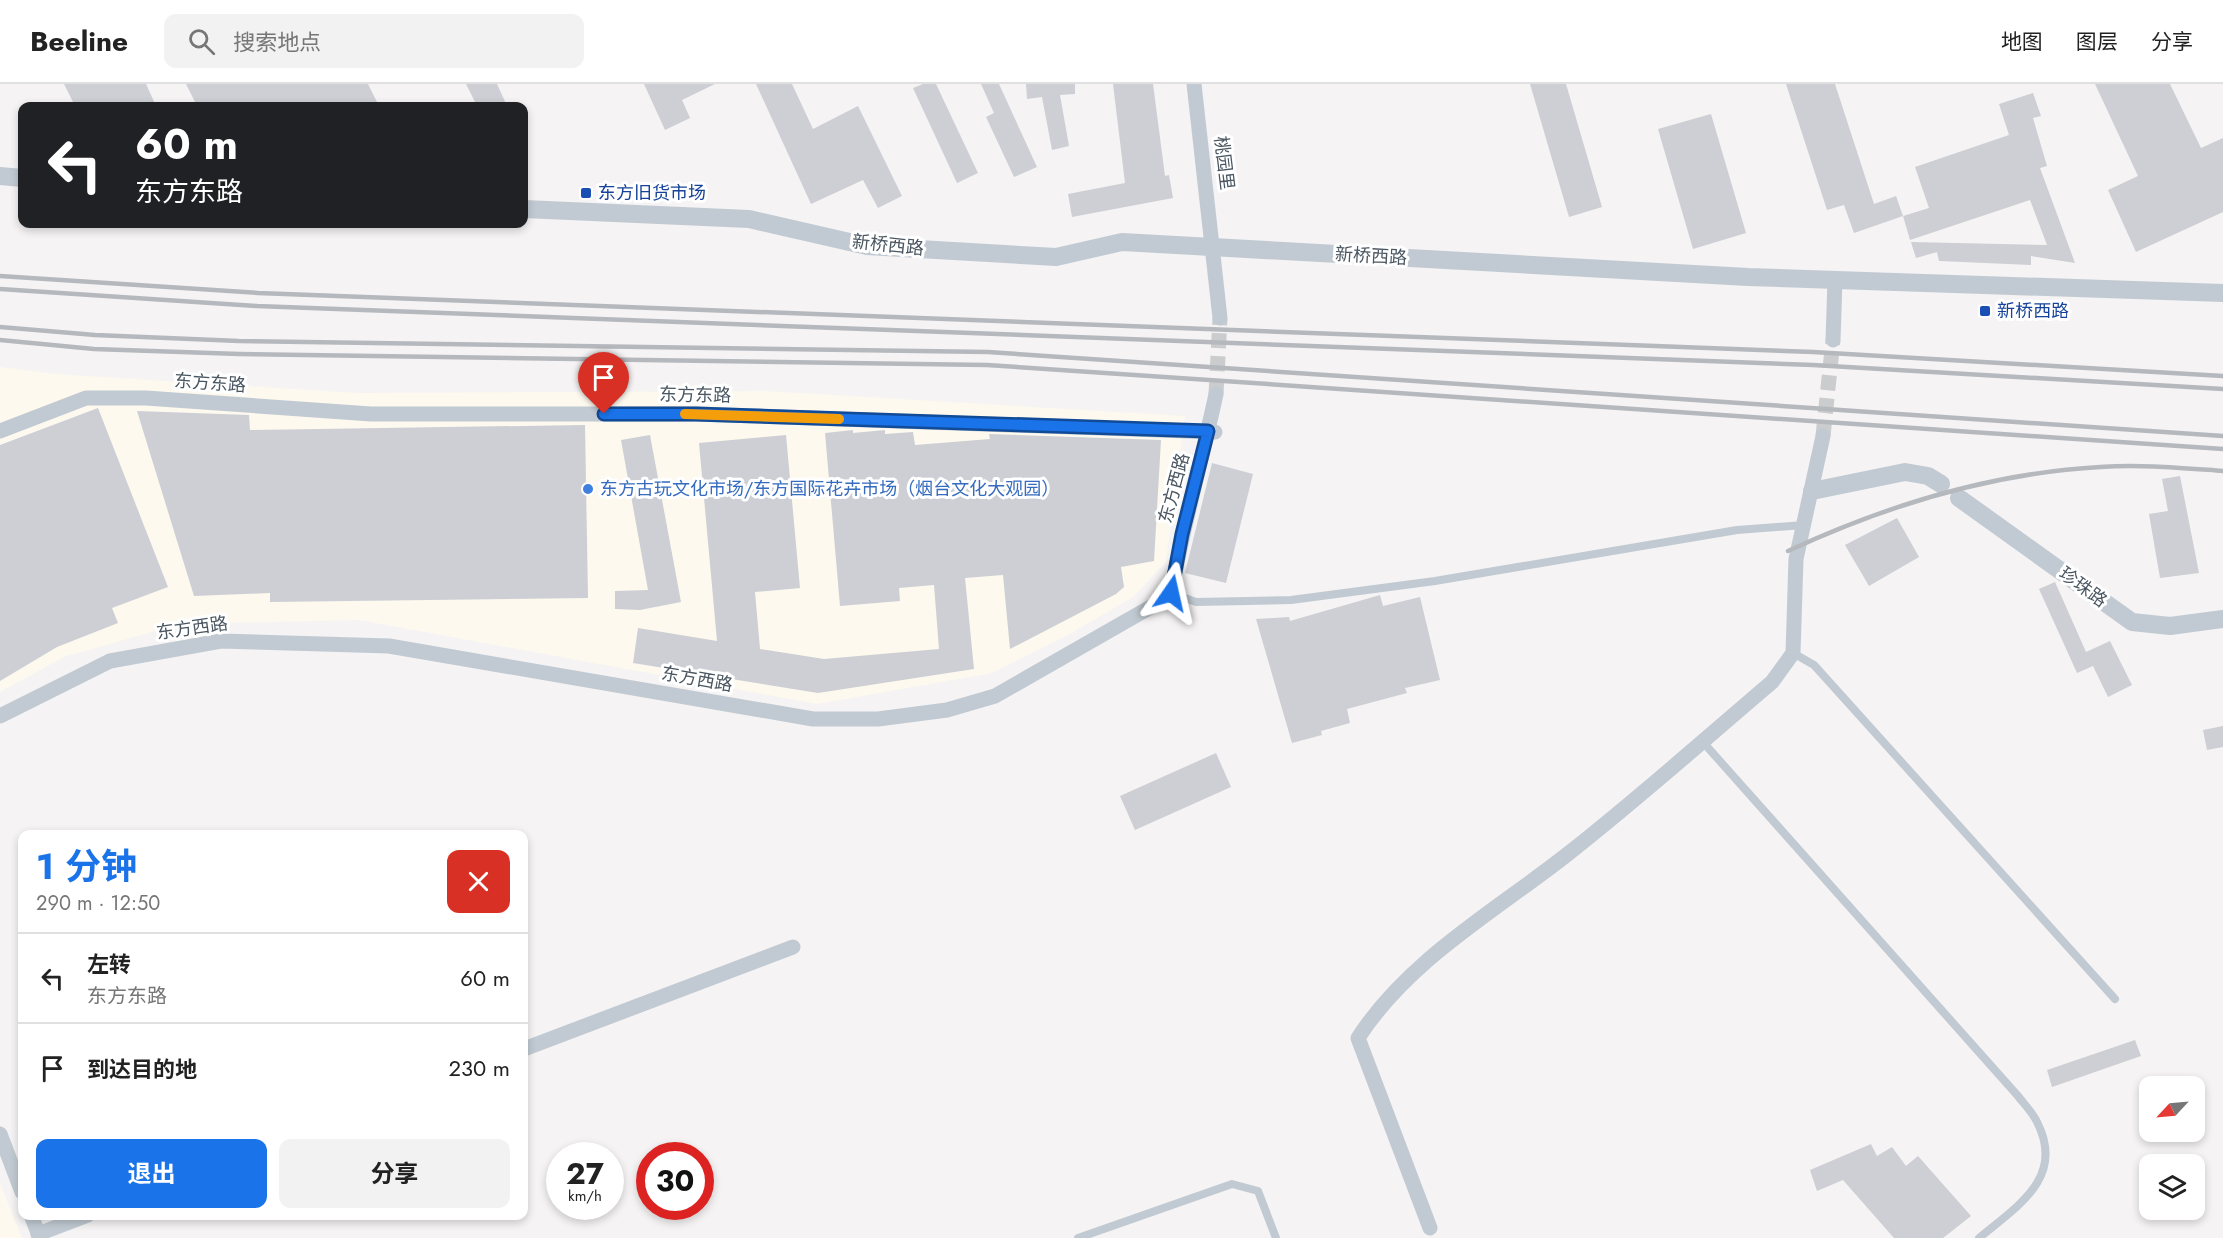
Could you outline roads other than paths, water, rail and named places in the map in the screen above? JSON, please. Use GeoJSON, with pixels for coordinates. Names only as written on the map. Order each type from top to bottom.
{"type":"FeatureCollection","features":[{"type":"Feature","properties":{"kind":"street","name":"桃园里"},"geometry":{"type":"LineString","coordinates":[[1194,84],[1214,247]]}},
{"type":"Feature","properties":{"kind":"street"},"geometry":{"type":"LineString","coordinates":[[0,176],[18,178]]}},
{"type":"Feature","properties":{"kind":"street","name":"新桥西路"},"geometry":{"type":"LineString","coordinates":[[528,209],[749,219],[867,246],[1056,257],[1122,242],[1835,280],[2223,293]]}},
{"type":"Feature","properties":{"kind":"street"},"geometry":{"type":"LineString","coordinates":[[1214,247],[1221,318]]}},
{"type":"Feature","properties":{"kind":"street"},"geometry":{"type":"LineString","coordinates":[[1833,340],[1835,280]]}},
{"type":"Feature","properties":{"kind":"street","name":"东方西路"},"geometry":{"type":"LineString","coordinates":[[0,716],[110,661],[221,641],[389,646],[813,719],[878,719],[947,710],[995,696],[1156,604],[1171,593],[1182,534],[1211,432],[1216,394]]}},
{"type":"Feature","properties":{"kind":"street","name":"东方东路"},"geometry":{"type":"LineString","coordinates":[[0,431],[86,398],[146,398],[372,414],[696,414],[1211,432]]}},
{"type":"Feature","properties":{"kind":"street"},"geometry":{"type":"LineString","coordinates":[[1430,1228],[1358,1038],[1375,1011],[1427,961],[1570,852],[1772,682],[1793,653],[1794,578],[1823,436]]}},
{"type":"Feature","properties":{"kind":"street"},"geometry":{"type":"LineString","coordinates":[[1812,491],[1905,472],[1928,476],[1941,484]]}},
{"type":"Feature","properties":{"kind":"street","name":"珍珠路"},"geometry":{"type":"LineString","coordinates":[[1959,498],[2132,622],[2170,626],[2223,619]]}},
{"type":"Feature","properties":{"kind":"street"},"geometry":{"type":"LineString","coordinates":[[528,1047],[793,947]]}},
{"type":"Feature","properties":{"kind":"street"},"geometry":{"type":"LineString","coordinates":[[0,1134],[18,1181]]}},
{"type":"Feature","properties":{"kind":"street"},"geometry":{"type":"LineString","coordinates":[[33,1220],[39,1236],[76,1220]]}},
{"type":"Feature","properties":{"kind":"lane"},"geometry":{"type":"LineString","coordinates":[[1171,593],[1196,602],[1291,600],[1435,581],[1737,530],[1804,525]]}},
{"type":"Feature","properties":{"kind":"lane"},"geometry":{"type":"LineString","coordinates":[[1793,653],[1814,664],[2115,999]]}},
{"type":"Feature","properties":{"kind":"lane"},"geometry":{"type":"LineString","coordinates":[[1702,741],[2018,1095],[2037,1122],[2046,1148],[2042,1173],[2032,1194],[1979,1238]]}},
{"type":"Feature","properties":{"kind":"lane"},"geometry":{"type":"LineString","coordinates":[[1078,1238],[1232,1184],[1258,1191],[1276,1238]]}},
{"type":"Feature","properties":{"kind":"tunnel"},"geometry":{"type":"LineString","coordinates":[[1216,394],[1220,318]]}},
{"type":"Feature","properties":{"kind":"tunnel"},"geometry":{"type":"LineString","coordinates":[[1823,436],[1833,340]]}},
{"type":"Feature","properties":{"kind":"railway"},"geometry":{"type":"LineString","coordinates":[[0,276],[258,293],[1813,352],[2223,376]]}},
{"type":"Feature","properties":{"kind":"railway"},"geometry":{"type":"LineString","coordinates":[[0,289],[257,306],[1813,365],[2223,389]]}},
{"type":"Feature","properties":{"kind":"railway"},"geometry":{"type":"LineString","coordinates":[[0,327],[95,335],[239,341],[988,352],[2223,436]]}},
{"type":"Feature","properties":{"kind":"railway"},"geometry":{"type":"LineString","coordinates":[[0,340],[94,349],[239,354],[987,365],[2223,449]]}},
{"type":"Feature","properties":{"kind":"railway"},"geometry":{"type":"LineString","coordinates":[[1788,551],[1901,506],[1979,484],[2019,476],[2115,466],[2223,471]]}},
{"type":"Feature","properties":{"kind":"place","name":"东方旧货市场"},"geometry":{"type":"Point","coordinates":[586,193]}},
{"type":"Feature","properties":{"kind":"place","name":"新桥西路"},"geometry":{"type":"Point","coordinates":[1985,311]}},
{"type":"Feature","properties":{"kind":"place","name":"东方古玩文化市场/东方国际花卉市场（烟台文化大观园）"},"geometry":{"type":"Point","coordinates":[588,489]}}]}
